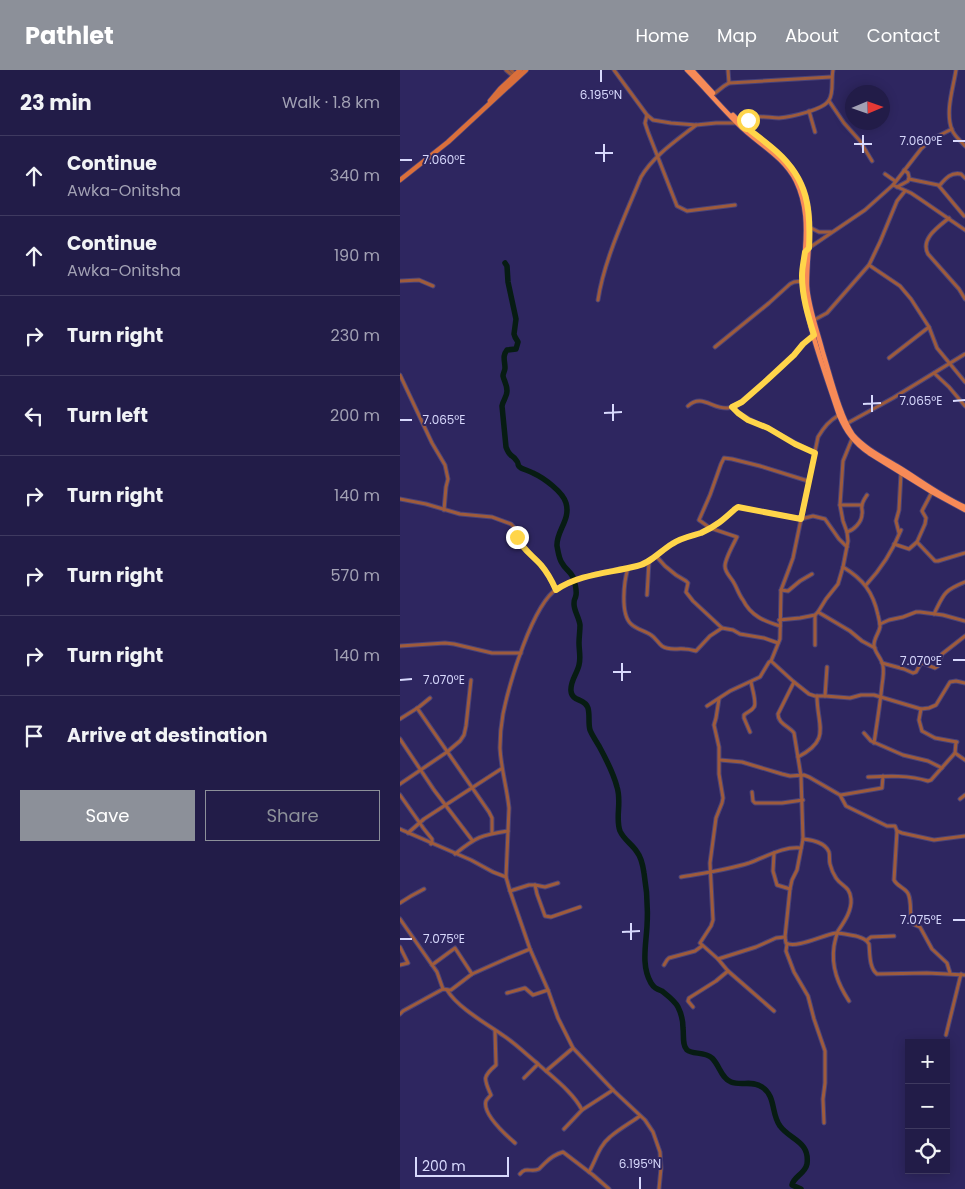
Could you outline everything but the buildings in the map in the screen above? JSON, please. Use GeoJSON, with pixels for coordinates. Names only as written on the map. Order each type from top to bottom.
{"type":"FeatureCollection","features":[{"type":"Feature","properties":{"kind":"main road"},"geometry":{"type":"LineString","coordinates":[[485,108],[513,73],[520,70]]}},
{"type":"Feature","properties":{"kind":"main road"},"geometry":{"type":"LineString","coordinates":[[400,180],[448,142],[526,70]]}},
{"type":"Feature","properties":{"kind":"main road"},"geometry":{"type":"LineString","coordinates":[[687,70],[738,123],[783,157],[801,183],[809,209],[807,288],[814,320],[845,425],[869,448],[965,508]]}},
{"type":"Feature","properties":{"kind":"main road"},"geometry":{"type":"LineString","coordinates":[[692,70],[738,123]]}},
{"type":"Feature","properties":{"kind":"main road"},"geometry":{"type":"LineString","coordinates":[[807,250],[802,275],[807,309],[839,415],[852,439],[869,453],[932,492],[965,508]]}},
{"type":"Feature","properties":{"kind":"street"},"geometry":{"type":"LineString","coordinates":[[506,70],[513,73]]}},
{"type":"Feature","properties":{"kind":"street"},"geometry":{"type":"LineString","coordinates":[[614,70],[652,120],[696,125],[716,122],[738,123],[759,117],[780,118],[822,106],[829,101],[831,95],[833,70]]}},
{"type":"Feature","properties":{"kind":"street"},"geometry":{"type":"LineString","coordinates":[[728,70],[729,83]]}},
{"type":"Feature","properties":{"kind":"street"},"geometry":{"type":"LineString","coordinates":[[956,70],[950,107],[952,129],[965,146]]}},
{"type":"Feature","properties":{"kind":"street"},"geometry":{"type":"LineString","coordinates":[[714,94],[729,83],[831,77]]}},
{"type":"Feature","properties":{"kind":"street"},"geometry":{"type":"LineString","coordinates":[[829,101],[844,123],[860,141],[872,162]]}},
{"type":"Feature","properties":{"kind":"street"},"geometry":{"type":"LineString","coordinates":[[809,111],[815,132]]}},
{"type":"Feature","properties":{"kind":"street"},"geometry":{"type":"LineString","coordinates":[[647,115],[645,124],[677,206],[687,210],[735,205]]}},
{"type":"Feature","properties":{"kind":"street"},"geometry":{"type":"LineString","coordinates":[[598,300],[600,286],[640,177],[657,157],[696,125]]}},
{"type":"Feature","properties":{"kind":"street"},"geometry":{"type":"LineString","coordinates":[[807,250],[858,216],[896,181],[932,138],[952,129]]}},
{"type":"Feature","properties":{"kind":"street"},"geometry":{"type":"LineString","coordinates":[[904,170],[910,176],[909,179]]}},
{"type":"Feature","properties":{"kind":"street"},"geometry":{"type":"LineString","coordinates":[[885,174],[896,181]]}},
{"type":"Feature","properties":{"kind":"street"},"geometry":{"type":"LineString","coordinates":[[939,185],[952,174],[961,174],[965,178]]}},
{"type":"Feature","properties":{"kind":"street"},"geometry":{"type":"LineString","coordinates":[[909,179],[939,185],[964,216]]}},
{"type":"Feature","properties":{"kind":"street"},"geometry":{"type":"LineString","coordinates":[[897,187],[909,179]]}},
{"type":"Feature","properties":{"kind":"street"},"geometry":{"type":"LineString","coordinates":[[892,185],[932,206],[965,230]]}},
{"type":"Feature","properties":{"kind":"street"},"geometry":{"type":"LineString","coordinates":[[814,320],[827,313],[869,265],[896,201],[905,191]]}},
{"type":"Feature","properties":{"kind":"street"},"geometry":{"type":"LineString","coordinates":[[949,218],[932,232],[925,248],[965,299]]}},
{"type":"Feature","properties":{"kind":"street"},"geometry":{"type":"LineString","coordinates":[[808,226],[820,232],[832,232]]}},
{"type":"Feature","properties":{"kind":"street"},"geometry":{"type":"LineString","coordinates":[[869,265],[900,286],[911,299],[929,327],[937,348],[965,382]]}},
{"type":"Feature","properties":{"kind":"street"},"geometry":{"type":"LineString","coordinates":[[400,281],[419,280],[434,286]]}},
{"type":"Feature","properties":{"kind":"street"},"geometry":{"type":"LineString","coordinates":[[715,347],[769,304],[790,284],[802,281]]}},
{"type":"Feature","properties":{"kind":"street"},"geometry":{"type":"LineString","coordinates":[[959,289],[965,287]]}},
{"type":"Feature","properties":{"kind":"street"},"geometry":{"type":"LineString","coordinates":[[889,358],[929,327]]}},
{"type":"Feature","properties":{"kind":"street"},"geometry":{"type":"LineString","coordinates":[[688,406],[692,402],[698,401],[727,409],[742,402],[814,335]]}},
{"type":"Feature","properties":{"kind":"street"},"geometry":{"type":"LineString","coordinates":[[845,425],[965,354]]}},
{"type":"Feature","properties":{"kind":"street"},"geometry":{"type":"LineString","coordinates":[[934,373],[965,406]]}},
{"type":"Feature","properties":{"kind":"street"},"geometry":{"type":"LineString","coordinates":[[400,376],[432,443],[445,465],[448,479],[444,510]]}},
{"type":"Feature","properties":{"kind":"street"},"geometry":{"type":"LineString","coordinates":[[732,407],[748,420],[768,428],[815,453]]}},
{"type":"Feature","properties":{"kind":"street"},"geometry":{"type":"LineString","coordinates":[[707,706],[730,691],[760,677],[771,661],[780,632],[781,590],[789,569],[818,437],[829,421],[839,415]]}},
{"type":"Feature","properties":{"kind":"street"},"geometry":{"type":"LineString","coordinates":[[815,645],[817,614],[838,584],[847,547],[848,532],[843,521],[840,505],[843,461],[852,439]]}},
{"type":"Feature","properties":{"kind":"street"},"geometry":{"type":"LineString","coordinates":[[780,626],[765,621],[750,611],[725,571],[724,564],[736,538],[710,528],[699,520],[724,458],[760,466],[808,482]]}},
{"type":"Feature","properties":{"kind":"street"},"geometry":{"type":"LineString","coordinates":[[866,585],[875,575],[900,531],[896,521],[899,510],[901,472]]}},
{"type":"Feature","properties":{"kind":"street"},"geometry":{"type":"LineString","coordinates":[[894,544],[909,549],[918,542],[926,518],[922,510],[932,492]]}},
{"type":"Feature","properties":{"kind":"street"},"geometry":{"type":"LineString","coordinates":[[848,532],[856,527],[860,520],[862,505],[867,495]]}},
{"type":"Feature","properties":{"kind":"street"},"geometry":{"type":"LineString","coordinates":[[400,499],[460,514],[492,517],[511,524],[514,527],[520,544],[542,566],[556,590]]}},
{"type":"Feature","properties":{"kind":"street"},"geometry":{"type":"LineString","coordinates":[[840,505],[862,505]]}},
{"type":"Feature","properties":{"kind":"street"},"geometry":{"type":"LineString","coordinates":[[659,1189],[660,1152],[650,1127],[572,1048],[530,949],[510,891],[506,877],[509,808],[500,746],[503,716],[508,696],[532,625],[550,594],[570,582],[608,571],[637,566],[649,561],[673,543],[720,523],[738,507],[801,519],[813,516],[825,519],[847,547]]}},
{"type":"Feature","properties":{"kind":"street"},"geometry":{"type":"LineString","coordinates":[[918,542],[935,561],[965,553]]}},
{"type":"Feature","properties":{"kind":"street"},"geometry":{"type":"LineString","coordinates":[[656,556],[670,570],[688,583],[686,592],[722,628],[778,643]]}},
{"type":"Feature","properties":{"kind":"street"},"geometry":{"type":"LineString","coordinates":[[647,595],[649,561]]}},
{"type":"Feature","properties":{"kind":"street"},"geometry":{"type":"LineString","coordinates":[[843,567],[854,573],[866,585],[875,601],[880,624],[874,648],[882,664],[883,676],[874,743]]}},
{"type":"Feature","properties":{"kind":"street"},"geometry":{"type":"LineString","coordinates":[[628,568],[624,598],[625,613],[628,621],[635,628],[653,636],[663,646],[668,649],[684,648],[696,650],[710,636],[722,628]]}},
{"type":"Feature","properties":{"kind":"street"},"geometry":{"type":"LineString","coordinates":[[780,599],[800,581],[812,574]]}},
{"type":"Feature","properties":{"kind":"street"},"geometry":{"type":"LineString","coordinates":[[934,614],[944,594],[950,588],[965,582]]}},
{"type":"Feature","properties":{"kind":"street"},"geometry":{"type":"LineString","coordinates":[[781,590],[788,591]]}},
{"type":"Feature","properties":{"kind":"street"},"geometry":{"type":"LineString","coordinates":[[880,624],[916,612],[943,615],[965,621]]}},
{"type":"Feature","properties":{"kind":"street"},"geometry":{"type":"LineString","coordinates":[[779,620],[817,614],[850,631],[874,648]]}},
{"type":"Feature","properties":{"kind":"street"},"geometry":{"type":"LineString","coordinates":[[882,664],[913,673],[916,672],[920,663],[936,668],[944,653],[965,636]]}},
{"type":"Feature","properties":{"kind":"street"},"geometry":{"type":"LineString","coordinates":[[400,646],[445,643],[492,654],[521,653]]}},
{"type":"Feature","properties":{"kind":"street"},"geometry":{"type":"LineString","coordinates":[[771,661],[809,694],[844,698],[868,695],[881,697],[921,710],[936,704],[950,682],[965,683]]}},
{"type":"Feature","properties":{"kind":"street"},"geometry":{"type":"LineString","coordinates":[[825,696],[827,668]]}},
{"type":"Feature","properties":{"kind":"street"},"geometry":{"type":"LineString","coordinates":[[400,784],[460,741],[464,735],[468,713],[471,680]]}},
{"type":"Feature","properties":{"kind":"street"},"geometry":{"type":"LineString","coordinates":[[750,732],[744,715],[755,707],[751,682]]}},
{"type":"Feature","properties":{"kind":"street"},"geometry":{"type":"LineString","coordinates":[[794,682],[778,714],[780,721],[794,733],[803,800],[802,848],[790,889],[785,937],[787,944],[786,952],[794,972],[808,996],[825,1050],[824,1123]]}},
{"type":"Feature","properties":{"kind":"street"},"geometry":{"type":"LineString","coordinates":[[798,756],[814,747],[820,734],[821,724],[817,696]]}},
{"type":"Feature","properties":{"kind":"street"},"geometry":{"type":"LineString","coordinates":[[400,719],[430,698]]}},
{"type":"Feature","properties":{"kind":"street"},"geometry":{"type":"LineString","coordinates":[[719,699],[714,725],[719,747],[719,774],[723,798],[716,818],[711,856],[713,920],[700,944],[774,1011]]}},
{"type":"Feature","properties":{"kind":"street"},"geometry":{"type":"LineString","coordinates":[[417,708],[491,815],[492,833]]}},
{"type":"Feature","properties":{"kind":"street"},"geometry":{"type":"LineString","coordinates":[[868,777],[892,776],[919,778],[928,781],[955,753],[957,742],[935,738],[922,731],[919,720],[921,710]]}},
{"type":"Feature","properties":{"kind":"street"},"geometry":{"type":"LineString","coordinates":[[864,733],[868,740],[874,743],[904,755],[937,764],[942,768]]}},
{"type":"Feature","properties":{"kind":"street"},"geometry":{"type":"LineString","coordinates":[[400,739],[445,806],[472,840]]}},
{"type":"Feature","properties":{"kind":"street"},"geometry":{"type":"LineString","coordinates":[[955,753],[965,760]]}},
{"type":"Feature","properties":{"kind":"street"},"geometry":{"type":"LineString","coordinates":[[720,760],[742,762],[782,774],[804,775],[813,778],[840,795],[846,806],[887,826],[895,826],[897,831],[894,880],[909,895],[911,922],[920,927],[932,949],[947,963],[950,973]]}},
{"type":"Feature","properties":{"kind":"street"},"geometry":{"type":"LineString","coordinates":[[408,833],[424,819],[502,769]]}},
{"type":"Feature","properties":{"kind":"street"},"geometry":{"type":"LineString","coordinates":[[840,795],[882,788],[883,776]]}},
{"type":"Feature","properties":{"kind":"street"},"geometry":{"type":"LineString","coordinates":[[752,792],[755,803],[782,803],[803,800]]}},
{"type":"Feature","properties":{"kind":"street"},"geometry":{"type":"LineString","coordinates":[[400,795],[433,840],[431,844]]}},
{"type":"Feature","properties":{"kind":"street"},"geometry":{"type":"LineString","coordinates":[[960,799],[965,795]]}},
{"type":"Feature","properties":{"kind":"street"},"geometry":{"type":"LineString","coordinates":[[400,829],[506,877]]}},
{"type":"Feature","properties":{"kind":"street"},"geometry":{"type":"LineString","coordinates":[[455,854],[472,840],[481,836],[508,831]]}},
{"type":"Feature","properties":{"kind":"street"},"geometry":{"type":"LineString","coordinates":[[897,831],[934,840],[965,836]]}},
{"type":"Feature","properties":{"kind":"street"},"geometry":{"type":"LineString","coordinates":[[803,839],[820,842],[826,848],[829,852],[830,865],[837,880],[846,886],[851,897],[851,907],[837,933],[833,954],[834,970],[849,1001]]}},
{"type":"Feature","properties":{"kind":"street"},"geometry":{"type":"LineString","coordinates":[[681,877],[750,863],[774,853],[802,848]]}},
{"type":"Feature","properties":{"kind":"street"},"geometry":{"type":"LineString","coordinates":[[774,853],[772,871],[777,884],[790,889]]}},
{"type":"Feature","properties":{"kind":"street"},"geometry":{"type":"LineString","coordinates":[[510,891],[530,885],[545,887],[558,883]]}},
{"type":"Feature","properties":{"kind":"street"},"geometry":{"type":"LineString","coordinates":[[535,885],[545,916],[551,917],[580,907]]}},
{"type":"Feature","properties":{"kind":"street"},"geometry":{"type":"LineString","coordinates":[[400,904],[424,889]]}},
{"type":"Feature","properties":{"kind":"street"},"geometry":{"type":"LineString","coordinates":[[400,919],[450,995],[460,1005],[538,1064],[558,1082],[582,1110]]}},
{"type":"Feature","properties":{"kind":"street"},"geometry":{"type":"LineString","coordinates":[[787,944],[795,945],[837,933],[867,940],[871,937],[894,936]]}},
{"type":"Feature","properties":{"kind":"street"},"geometry":{"type":"LineString","coordinates":[[718,959],[776,938],[785,937]]}},
{"type":"Feature","properties":{"kind":"street"},"geometry":{"type":"LineString","coordinates":[[867,940],[871,965],[873,971],[877,974],[963,974],[946,1035]]}},
{"type":"Feature","properties":{"kind":"street"},"geometry":{"type":"LineString","coordinates":[[664,965],[669,958],[695,951],[702,946]]}},
{"type":"Feature","properties":{"kind":"street"},"geometry":{"type":"LineString","coordinates":[[400,947],[408,963],[400,964]]}},
{"type":"Feature","properties":{"kind":"street"},"geometry":{"type":"LineString","coordinates":[[432,965],[455,948],[472,974]]}},
{"type":"Feature","properties":{"kind":"street"},"geometry":{"type":"LineString","coordinates":[[400,1006],[402,1012],[445,989],[451,990],[472,974],[530,949]]}},
{"type":"Feature","properties":{"kind":"street"},"geometry":{"type":"LineString","coordinates":[[693,1007],[688,1001],[689,998],[716,982],[728,971]]}},
{"type":"Feature","properties":{"kind":"street"},"geometry":{"type":"LineString","coordinates":[[507,993],[525,988],[534,995],[548,990]]}},
{"type":"Feature","properties":{"kind":"street"},"geometry":{"type":"LineString","coordinates":[[495,1030],[496,1065],[488,1071],[486,1077],[486,1084],[491,1095],[486,1101],[486,1105],[493,1122],[515,1143]]}},
{"type":"Feature","properties":{"kind":"street"},"geometry":{"type":"LineString","coordinates":[[546,1071],[572,1048]]}},
{"type":"Feature","properties":{"kind":"street"},"geometry":{"type":"LineString","coordinates":[[524,1078],[538,1064]]}},
{"type":"Feature","properties":{"kind":"street"},"geometry":{"type":"LineString","coordinates":[[564,1129],[582,1110],[613,1090]]}},
{"type":"Feature","properties":{"kind":"street"},"geometry":{"type":"LineString","coordinates":[[589,1172],[599,1152],[610,1137],[640,1116]]}},
{"type":"Feature","properties":{"kind":"street"},"geometry":{"type":"LineString","coordinates":[[520,1174],[525,1170],[538,1169],[546,1161],[562,1152],[609,1189]]}},
{"type":"Feature","properties":{"kind":"waterway"},"geometry":{"type":"LineString","coordinates":[[505,263],[516,319],[514,334],[518,342],[516,349],[507,350],[504,356],[505,368],[503,376],[507,391],[502,406],[506,447],[521,468],[547,482],[561,494],[566,503],[567,515],[557,541],[557,546],[561,561],[572,575],[576,588],[574,607],[580,625],[580,662],[571,691],[574,697],[588,708],[590,730],[607,761],[617,787],[620,831],[641,859],[647,900],[646,970],[653,986],[668,996],[678,1007],[682,1020],[685,1048],[692,1052],[706,1054],[712,1058],[725,1078],[731,1082],[758,1085],[769,1095],[780,1126],[805,1150],[807,1156],[806,1167],[792,1185],[801,1189]]}},
{"type":"Feature","properties":{"kind":"route"},"geometry":{"type":"LineString","coordinates":[[517,537],[520,544],[548,574],[556,590],[570,582],[646,563],[673,543],[720,523],[738,507],[801,519],[815,453],[768,428],[748,420],[732,407],[742,402],[814,335],[803,290],[802,275],[805,252],[809,248],[810,227],[809,209],[804,192],[801,183],[788,162],[741,123],[748,120]]}}]}
